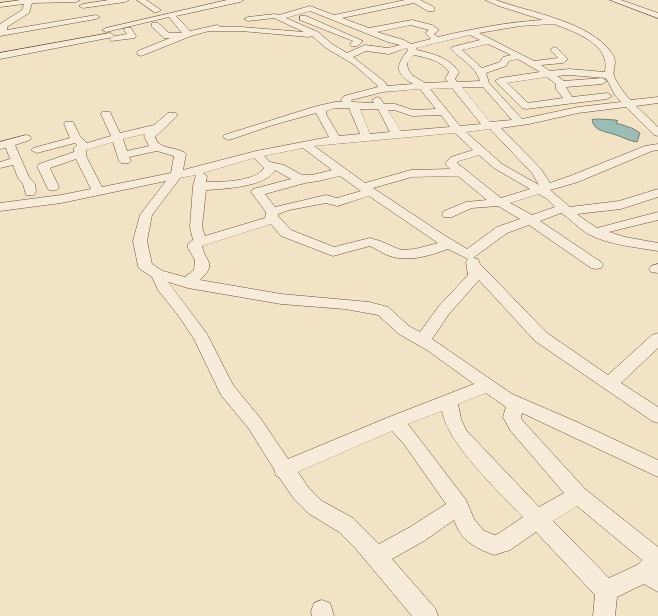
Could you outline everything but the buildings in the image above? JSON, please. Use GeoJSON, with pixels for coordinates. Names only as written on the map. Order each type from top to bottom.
{"type":"FeatureCollection","features":[{"type":"Feature","properties":{"kind":"street"},"geometry":{"type":"LineString","coordinates":[[0,5],[12,2],[29,1],[79,3],[125,0]]}},
{"type":"Feature","properties":{"kind":"street"},"geometry":{"type":"LineString","coordinates":[[141,0],[157,10]]}},
{"type":"Feature","properties":{"kind":"street"},"geometry":{"type":"LineString","coordinates":[[177,20],[195,6],[240,0]]}},
{"type":"Feature","properties":{"kind":"street"},"geometry":{"type":"LineString","coordinates":[[386,0],[393,9]]}},
{"type":"Feature","properties":{"kind":"street"},"geometry":{"type":"LineString","coordinates":[[393,9],[415,0],[431,8]]}},
{"type":"Feature","properties":{"kind":"street"},"geometry":{"type":"LineString","coordinates":[[489,0],[555,22],[600,44],[609,55],[611,78],[620,95],[658,132]]}},
{"type":"Feature","properties":{"kind":"street"},"geometry":{"type":"LineString","coordinates":[[614,0],[658,16]]}},
{"type":"Feature","properties":{"kind":"street"},"geometry":{"type":"LineString","coordinates":[[1,29],[26,11],[29,1]]}},
{"type":"Feature","properties":{"kind":"street"},"geometry":{"type":"LineString","coordinates":[[225,2],[248,19]]}},
{"type":"Feature","properties":{"kind":"street"},"geometry":{"type":"LineString","coordinates":[[68,22],[68,11],[79,3]]}},
{"type":"Feature","properties":{"kind":"street"},"geometry":{"type":"LineString","coordinates":[[79,3],[96,17],[110,34]]}},
{"type":"Feature","properties":{"kind":"street"},"geometry":{"type":"LineString","coordinates":[[195,6],[205,15]]}},
{"type":"Feature","properties":{"kind":"street"},"geometry":{"type":"LineString","coordinates":[[347,7],[360,12]]}},
{"type":"Feature","properties":{"kind":"street"},"geometry":{"type":"LineString","coordinates":[[280,18],[310,8],[440,59],[450,66],[454,72],[456,88],[490,126],[537,171],[543,188]]}},
{"type":"Feature","properties":{"kind":"street"},"geometry":{"type":"LineString","coordinates":[[334,17],[382,8],[393,9],[434,28],[435,30],[429,33],[434,40]]}},
{"type":"Feature","properties":{"kind":"street"},"geometry":{"type":"LineString","coordinates":[[293,14],[346,35],[357,43],[366,39],[374,41]]}},
{"type":"Feature","properties":{"kind":"street"},"geometry":{"type":"LineString","coordinates":[[141,53],[187,35],[248,19],[275,16],[315,34],[346,57],[356,62],[382,84],[384,89]]}},
{"type":"Feature","properties":{"kind":"street"},"geometry":{"type":"LineString","coordinates":[[1,29],[20,31],[36,29],[96,17]]}},
{"type":"Feature","properties":{"kind":"street"},"geometry":{"type":"LineString","coordinates":[[368,30],[379,24],[412,18]]}},
{"type":"Feature","properties":{"kind":"street"},"geometry":{"type":"LineString","coordinates":[[412,18],[409,28],[414,35],[434,40]]}},
{"type":"Feature","properties":{"kind":"street"},"geometry":{"type":"LineString","coordinates":[[177,20],[187,35]]}},
{"type":"Feature","properties":{"kind":"street"},"geometry":{"type":"LineString","coordinates":[[2,53],[46,40],[110,34],[177,20],[202,24],[209,29],[241,29],[306,34],[326,43],[340,41],[340,39],[346,35]]}},
{"type":"Feature","properties":{"kind":"street"},"geometry":{"type":"LineString","coordinates":[[299,27],[311,22]]}},
{"type":"Feature","properties":{"kind":"street"},"geometry":{"type":"LineString","coordinates":[[346,57],[365,48],[389,51],[410,48],[434,40],[520,24],[555,22]]}},
{"type":"Feature","properties":{"kind":"street"},"geometry":{"type":"LineString","coordinates":[[79,29],[132,36],[128,30],[154,24]]}},
{"type":"Feature","properties":{"kind":"street"},"geometry":{"type":"LineString","coordinates":[[154,24],[167,36],[187,35]]}},
{"type":"Feature","properties":{"kind":"street"},"geometry":{"type":"LineString","coordinates":[[36,29],[46,40]]}},
{"type":"Feature","properties":{"kind":"street"},"geometry":{"type":"LineString","coordinates":[[472,33],[520,56],[562,84],[611,78]]}},
{"type":"Feature","properties":{"kind":"street"},"geometry":{"type":"LineString","coordinates":[[488,41],[456,49],[477,68],[485,84],[519,122]]}},
{"type":"Feature","properties":{"kind":"street"},"geometry":{"type":"LineString","coordinates":[[410,48],[403,63],[403,69],[409,76],[423,86],[457,129],[498,166],[543,188],[564,210],[595,232],[623,241],[658,247]]}},
{"type":"Feature","properties":{"kind":"street"},"geometry":{"type":"LineString","coordinates":[[531,64],[563,60],[554,50]]}},
{"type":"Feature","properties":{"kind":"street"},"geometry":{"type":"LineString","coordinates":[[508,73],[505,62],[506,59],[520,56]]}},
{"type":"Feature","properties":{"kind":"street"},"geometry":{"type":"LineString","coordinates":[[366,136],[351,105],[346,100],[347,98],[384,89],[423,86],[454,79],[477,68],[508,73],[548,74],[569,72],[611,78]]}},
{"type":"Feature","properties":{"kind":"street"},"geometry":{"type":"LineString","coordinates":[[508,73],[500,81],[524,105],[539,105],[569,100],[620,95]]}},
{"type":"Feature","properties":{"kind":"street"},"geometry":{"type":"LineString","coordinates":[[454,79],[485,84]]}},
{"type":"Feature","properties":{"kind":"street"},"geometry":{"type":"LineString","coordinates":[[562,84],[561,89],[569,100]]}},
{"type":"Feature","properties":{"kind":"street"},"geometry":{"type":"LineString","coordinates":[[371,92],[397,134]]}},
{"type":"Feature","properties":{"kind":"street"},"geometry":{"type":"LineString","coordinates":[[0,207],[61,199],[202,170],[228,161],[304,144],[366,136],[490,126],[519,122],[578,110],[658,100]]}},
{"type":"Feature","properties":{"kind":"street"},"geometry":{"type":"LineString","coordinates":[[228,137],[270,123],[335,105],[395,107],[412,113],[443,112]]}},
{"type":"Feature","properties":{"kind":"street"},"geometry":{"type":"LineString","coordinates":[[321,108],[321,114],[335,139]]}},
{"type":"Feature","properties":{"kind":"street"},"geometry":{"type":"LineString","coordinates":[[106,114],[117,137],[124,158],[157,148]]}},
{"type":"Feature","properties":{"kind":"street"},"geometry":{"type":"LineString","coordinates":[[172,115],[149,136],[152,144],[157,148],[180,154],[177,174],[146,215],[140,241],[145,266],[158,274],[188,282],[281,299],[327,302],[369,307],[383,311],[404,330],[423,340],[487,386],[516,404],[571,427],[658,469]]}},
{"type":"Feature","properties":{"kind":"street"},"geometry":{"type":"LineString","coordinates":[[69,124],[80,146],[98,191]]}},
{"type":"Feature","properties":{"kind":"street"},"geometry":{"type":"LineString","coordinates":[[37,150],[80,146],[157,128]]}},
{"type":"Feature","properties":{"kind":"street"},"geometry":{"type":"LineString","coordinates":[[26,138],[5,144],[17,161],[24,178],[29,184],[30,192]]}},
{"type":"Feature","properties":{"kind":"street"},"geometry":{"type":"LineString","coordinates":[[304,144],[340,172],[450,244],[472,261],[541,337],[568,358],[658,416]]}},
{"type":"Feature","properties":{"kind":"street"},"geometry":{"type":"LineString","coordinates":[[54,187],[44,166],[80,146]]}},
{"type":"Feature","properties":{"kind":"street"},"geometry":{"type":"LineString","coordinates":[[448,214],[470,205],[500,202],[574,179],[649,148],[658,147]]}},
{"type":"Feature","properties":{"kind":"street"},"geometry":{"type":"LineString","coordinates":[[480,151],[455,159],[451,164],[462,172],[475,185],[531,220],[596,265]]}},
{"type":"Feature","properties":{"kind":"street"},"geometry":{"type":"LineString","coordinates":[[256,154],[266,165],[282,167],[296,177],[307,179],[326,199]]}},
{"type":"Feature","properties":{"kind":"street"},"geometry":{"type":"LineString","coordinates":[[0,165],[17,161]]}},
{"type":"Feature","properties":{"kind":"street"},"geometry":{"type":"LineString","coordinates":[[199,186],[227,186],[253,180],[261,177],[268,171],[270,165]]}},
{"type":"Feature","properties":{"kind":"street"},"geometry":{"type":"LineString","coordinates":[[200,241],[196,227],[199,186],[202,170]]}},
{"type":"Feature","properties":{"kind":"street"},"geometry":{"type":"LineString","coordinates":[[340,172],[257,192],[271,216],[286,232],[333,252],[370,242],[373,242],[383,249],[397,254],[423,252],[450,244]]}},
{"type":"Feature","properties":{"kind":"street"},"geometry":{"type":"LineString","coordinates":[[188,282],[201,271],[202,260],[194,248],[195,244],[200,241],[235,232],[271,216],[286,207],[326,199],[337,202],[412,174],[462,172]]}},
{"type":"Feature","properties":{"kind":"street"},"geometry":{"type":"LineString","coordinates":[[472,261],[502,230],[564,210],[620,205],[658,193]]}},
{"type":"Feature","properties":{"kind":"street"},"geometry":{"type":"LineString","coordinates":[[595,232],[658,216]]}},
{"type":"Feature","properties":{"kind":"street"},"geometry":{"type":"LineString","coordinates":[[423,340],[444,310],[473,279],[475,275],[472,261]]}},
{"type":"Feature","properties":{"kind":"street"},"geometry":{"type":"LineString","coordinates":[[158,274],[163,287],[183,311],[202,338],[227,390],[255,424],[283,470],[301,493],[315,507],[346,525],[363,542],[427,616]]}},
{"type":"Feature","properties":{"kind":"street"},"geometry":{"type":"LineString","coordinates":[[609,384],[658,339]]}},
{"type":"Feature","properties":{"kind":"street"},"geometry":{"type":"LineString","coordinates":[[283,470],[395,422],[487,386]]}},
{"type":"Feature","properties":{"kind":"street"},"geometry":{"type":"LineString","coordinates":[[449,402],[452,419],[460,435],[606,591],[604,616]]}},
{"type":"Feature","properties":{"kind":"street"},"geometry":{"type":"LineString","coordinates":[[516,404],[512,417],[516,425],[578,495],[655,568],[606,591]]}},
{"type":"Feature","properties":{"kind":"street"},"geometry":{"type":"LineString","coordinates":[[395,422],[410,438],[459,506],[466,525],[476,537],[494,545],[503,543],[537,519],[578,495]]}},
{"type":"Feature","properties":{"kind":"street"},"geometry":{"type":"LineString","coordinates":[[376,557],[417,534],[459,506]]}},
{"type":"Feature","properties":{"kind":"water"},"geometry":{"type":"Polygon","coordinates":[[[592,120],[615,120],[618,121],[616,123],[637,131],[640,133],[637,142],[598,129],[593,124],[592,120]]]}}]}
